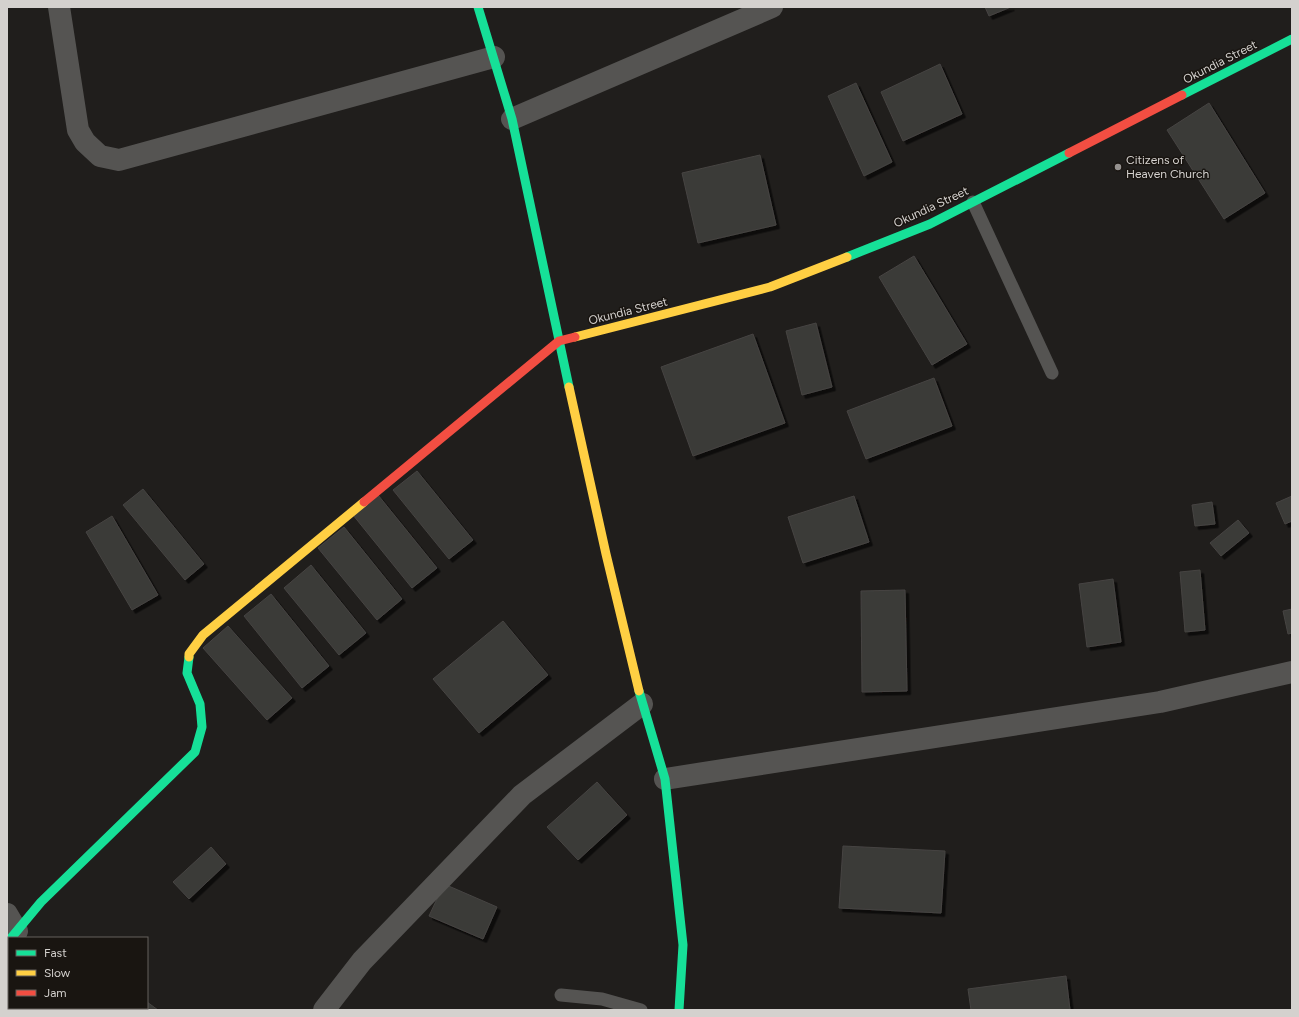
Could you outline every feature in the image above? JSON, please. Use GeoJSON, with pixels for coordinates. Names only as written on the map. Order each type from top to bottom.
{"type":"FeatureCollection","features":[{"type":"Feature","properties":{"kind":"street"},"geometry":{"type":"LineString","coordinates":[[59,7],[78,130],[85,142],[100,156],[119,160],[494,57]]}},
{"type":"Feature","properties":{"kind":"street"},"geometry":{"type":"LineString","coordinates":[[478,7],[512,119],[606,554],[642,704],[665,779],[683,945],[679,1010]]}},
{"type":"Feature","properties":{"kind":"street"},"geometry":{"type":"LineString","coordinates":[[512,119],[772,7]]}},
{"type":"Feature","properties":{"kind":"street","name":"Okundia Street"},"geometry":{"type":"LineString","coordinates":[[559,340],[770,287],[930,224],[1292,39]]}},
{"type":"Feature","properties":{"kind":"street"},"geometry":{"type":"LineString","coordinates":[[10,933],[195,752],[202,727],[200,704],[187,673],[189,654],[203,635],[559,340]]}},
{"type":"Feature","properties":{"kind":"street"},"geometry":{"type":"LineString","coordinates":[[665,779],[1160,702],[1292,672]]}},
{"type":"Feature","properties":{"kind":"street"},"geometry":{"type":"LineString","coordinates":[[324,1010],[362,961],[522,796],[642,704]]}},
{"type":"Feature","properties":{"kind":"lane"},"geometry":{"type":"LineString","coordinates":[[973,202],[1052,373]]}},
{"type":"Feature","properties":{"kind":"lane"},"geometry":{"type":"LineString","coordinates":[[561,995],[602,999],[641,1010]]}},
{"type":"Feature","properties":{"kind":"building"},"geometry":{"type":"Polygon","coordinates":[[[985,7],[1011,7],[989,16],[985,7]]]}},
{"type":"Feature","properties":{"kind":"building"},"geometry":{"type":"Polygon","coordinates":[[[940,64],[962,114],[903,141],[881,92],[940,64]]]}},
{"type":"Feature","properties":{"kind":"building"},"geometry":{"type":"Polygon","coordinates":[[[856,83],[892,162],[864,176],[828,96],[856,83]]]}},
{"type":"Feature","properties":{"kind":"building"},"geometry":{"type":"Polygon","coordinates":[[[1209,103],[1265,193],[1224,219],[1167,130],[1209,103]]]}},
{"type":"Feature","properties":{"kind":"building"},"geometry":{"type":"Polygon","coordinates":[[[760,155],[776,225],[698,243],[682,173],[760,155]]]}},
{"type":"Feature","properties":{"kind":"building"},"geometry":{"type":"Polygon","coordinates":[[[914,256],[967,344],[932,365],[879,277],[914,256]]]}},
{"type":"Feature","properties":{"kind":"building"},"geometry":{"type":"Polygon","coordinates":[[[816,323],[832,387],[802,395],[786,331],[816,323]]]}},
{"type":"Feature","properties":{"kind":"building"},"geometry":{"type":"Polygon","coordinates":[[[753,334],[785,423],[693,456],[661,367],[753,334]]]}},
{"type":"Feature","properties":{"kind":"building"},"geometry":{"type":"Polygon","coordinates":[[[934,378],[952,426],[866,459],[847,411],[934,378]]]}},
{"type":"Feature","properties":{"kind":"building"},"geometry":{"type":"Polygon","coordinates":[[[417,471],[473,540],[449,559],[393,490],[417,471]]]}},
{"type":"Feature","properties":{"kind":"building"},"geometry":{"type":"Polygon","coordinates":[[[143,489],[204,564],[185,580],[123,505],[143,489]]]}},
{"type":"Feature","properties":{"kind":"building"},"geometry":{"type":"Polygon","coordinates":[[[378,495],[437,568],[412,588],[353,515],[378,495]]]}},
{"type":"Feature","properties":{"kind":"building"},"geometry":{"type":"Polygon","coordinates":[[[854,496],[869,542],[803,563],[788,517],[854,496]]]}},
{"type":"Feature","properties":{"kind":"building"},"geometry":{"type":"Polygon","coordinates":[[[1292,496],[1292,521],[1285,524],[1276,503],[1292,496]]]}},
{"type":"Feature","properties":{"kind":"building"},"geometry":{"type":"Polygon","coordinates":[[[1212,502],[1215,524],[1195,526],[1192,505],[1212,502]]]}},
{"type":"Feature","properties":{"kind":"building"},"geometry":{"type":"Polygon","coordinates":[[[112,516],[158,595],[132,610],[86,532],[112,516]]]}},
{"type":"Feature","properties":{"kind":"building"},"geometry":{"type":"Polygon","coordinates":[[[1238,520],[1249,533],[1221,556],[1210,543],[1238,520]]]}},
{"type":"Feature","properties":{"kind":"building"},"geometry":{"type":"Polygon","coordinates":[[[344,527],[402,599],[377,620],[318,548],[344,527]]]}},
{"type":"Feature","properties":{"kind":"building"},"geometry":{"type":"Polygon","coordinates":[[[311,565],[366,633],[339,655],[284,588],[311,565]]]}},
{"type":"Feature","properties":{"kind":"building"},"geometry":{"type":"Polygon","coordinates":[[[1200,570],[1205,630],[1185,632],[1180,572],[1200,570]]]}},
{"type":"Feature","properties":{"kind":"building"},"geometry":{"type":"Polygon","coordinates":[[[1113,579],[1121,642],[1087,647],[1079,584],[1113,579]]]}},
{"type":"Feature","properties":{"kind":"building"},"geometry":{"type":"Polygon","coordinates":[[[905,590],[907,691],[862,692],[861,591],[905,590]]]}},
{"type":"Feature","properties":{"kind":"building"},"geometry":{"type":"Polygon","coordinates":[[[271,594],[329,666],[302,688],[244,616],[271,594]]]}},
{"type":"Feature","properties":{"kind":"building"},"geometry":{"type":"Polygon","coordinates":[[[1292,609],[1292,633],[1288,634],[1283,611],[1292,609]]]}},
{"type":"Feature","properties":{"kind":"building"},"geometry":{"type":"Polygon","coordinates":[[[503,621],[548,675],[479,733],[433,679],[503,621]]]}},
{"type":"Feature","properties":{"kind":"building"},"geometry":{"type":"Polygon","coordinates":[[[228,626],[292,698],[267,720],[203,648],[228,626]]]}},
{"type":"Feature","properties":{"kind":"building"},"geometry":{"type":"Polygon","coordinates":[[[597,782],[627,815],[578,860],[547,827],[597,782]]]}},
{"type":"Feature","properties":{"kind":"building"},"geometry":{"type":"Polygon","coordinates":[[[843,846],[945,851],[941,913],[839,908],[843,846]]]}},
{"type":"Feature","properties":{"kind":"building"},"geometry":{"type":"Polygon","coordinates":[[[211,847],[226,864],[189,899],[173,882],[211,847]]]}},
{"type":"Feature","properties":{"kind":"building"},"geometry":{"type":"Polygon","coordinates":[[[444,884],[497,907],[483,939],[429,916],[444,884]]]}},
{"type":"Feature","properties":{"kind":"building"},"geometry":{"type":"Polygon","coordinates":[[[1066,976],[1070,1010],[971,1010],[968,989],[1066,976]]]}},
{"type":"Feature","properties":{"kind":"building"},"geometry":{"type":"Polygon","coordinates":[[[7,993],[8,1009],[31,1010],[7,1010],[7,993]]]}},
{"type":"Feature","properties":{"kind":"building"},"geometry":{"type":"Polygon","coordinates":[[[148,1003],[158,1010],[126,1010],[148,1009],[148,1003]]]}},
{"type":"Feature","properties":{"kind":"traffic: fast"},"geometry":{"type":"LineString","coordinates":[[478,7],[512,119],[569,387]]}},
{"type":"Feature","properties":{"kind":"traffic: fast"},"geometry":{"type":"LineString","coordinates":[[1182,95],[1292,39]]}},
{"type":"Feature","properties":{"kind":"traffic: fast"},"geometry":{"type":"LineString","coordinates":[[847,257],[930,224],[1069,153]]}},
{"type":"Feature","properties":{"kind":"traffic: fast"},"geometry":{"type":"LineString","coordinates":[[12,937],[41,902],[195,752],[202,727],[200,704],[187,673],[189,657]]}},
{"type":"Feature","properties":{"kind":"traffic: fast"},"geometry":{"type":"LineString","coordinates":[[639,691],[665,779],[683,945],[679,1010]]}},
{"type":"Feature","properties":{"kind":"traffic: slow"},"geometry":{"type":"LineString","coordinates":[[575,337],[770,287],[847,257]]}},
{"type":"Feature","properties":{"kind":"traffic: slow"},"geometry":{"type":"LineString","coordinates":[[569,387],[606,554],[639,691]]}},
{"type":"Feature","properties":{"kind":"traffic: slow"},"geometry":{"type":"LineString","coordinates":[[189,657],[189,654],[203,635],[364,502]]}},
{"type":"Feature","properties":{"kind":"traffic: jam"},"geometry":{"type":"LineString","coordinates":[[1069,153],[1182,95]]}},
{"type":"Feature","properties":{"kind":"traffic: jam"},"geometry":{"type":"LineString","coordinates":[[364,502],[559,341],[575,337]]}},
{"type":"Feature","properties":{"kind":"place","name":"Citizens of Heaven Church"},"geometry":{"type":"Point","coordinates":[1118,167]}}]}
